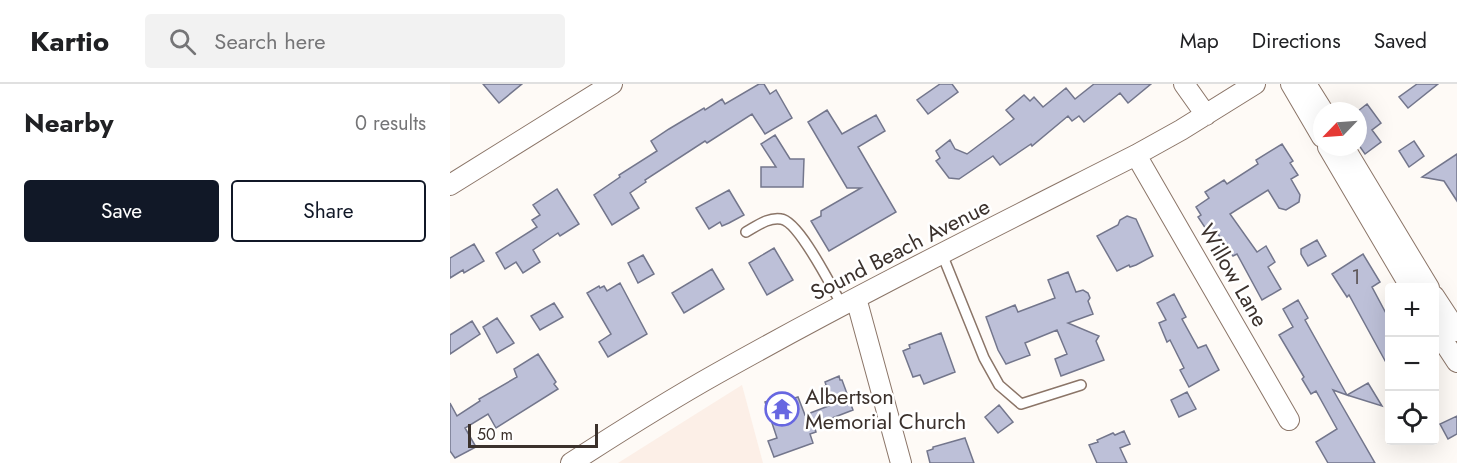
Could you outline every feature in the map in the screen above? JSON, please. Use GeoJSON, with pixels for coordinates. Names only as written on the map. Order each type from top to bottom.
{"type":"FeatureCollection","features":[{"type":"Feature","properties":{"kind":"street"},"geometry":{"type":"LineString","coordinates":[[450,185],[612,84]]}},
{"type":"Feature","properties":{"kind":"street"},"geometry":{"type":"LineString","coordinates":[[1184,84],[1206,115]]}},
{"type":"Feature","properties":{"kind":"street","name":"Sound Beach Avenue"},"geometry":{"type":"LineString","coordinates":[[571,463],[645,415],[717,373],[849,302],[1136,155],[1255,84]]}},
{"type":"Feature","properties":{"kind":"street"},"geometry":{"type":"LineString","coordinates":[[1291,84],[1313,122]]}},
{"type":"Feature","properties":{"kind":"street"},"geometry":{"type":"LineString","coordinates":[[1306,84],[1317,102]]}},
{"type":"Feature","properties":{"kind":"street","name":"Willow Lane"},"geometry":{"type":"LineString","coordinates":[[1136,155],[1289,420]]}},
{"type":"Feature","properties":{"kind":"street"},"geometry":{"type":"LineString","coordinates":[[1333,156],[1408,283]]}},
{"type":"Feature","properties":{"kind":"street"},"geometry":{"type":"LineString","coordinates":[[1349,156],[1426,283]]}},
{"type":"Feature","properties":{"kind":"street"},"geometry":{"type":"LineString","coordinates":[[849,302],[901,463]]}},
{"type":"Feature","properties":{"kind":"street"},"geometry":{"type":"LineString","coordinates":[[1439,304],[1457,332]]}},
{"type":"Feature","properties":{"kind":"street"},"geometry":{"type":"LineString","coordinates":[[1439,335],[1457,362]]}},
{"type":"Feature","properties":{"kind":"lane"},"geometry":{"type":"LineString","coordinates":[[746,232],[770,220],[784,219],[790,223],[802,236],[849,302]]}},
{"type":"Feature","properties":{"kind":"lane"},"geometry":{"type":"LineString","coordinates":[[942,254],[984,358],[999,385],[1022,404],[1081,385]]}},
{"type":"Feature","properties":{"kind":"shaded area"},"geometry":{"type":"Polygon","coordinates":[[[742,385],[763,463],[618,463],[691,417],[742,385]]]}},
{"type":"Feature","properties":{"kind":"building"},"geometry":{"type":"Polygon","coordinates":[[[483,84],[522,84],[499,103],[483,84]]]}},
{"type":"Feature","properties":{"kind":"building"},"geometry":{"type":"Polygon","coordinates":[[[759,84],[764,84],[770,94],[776,90],[792,118],[765,134],[752,114],[707,143],[705,141],[645,180],[646,182],[630,193],[639,208],[612,225],[594,195],[620,177],[619,175],[657,151],[651,141],[704,108],[705,110],[722,99],[725,104],[759,84]]]}},
{"type":"Feature","properties":{"kind":"building"},"geometry":{"type":"Polygon","coordinates":[[[940,84],[952,84],[958,92],[928,114],[917,100],[940,84]]]}},
{"type":"Feature","properties":{"kind":"building"},"geometry":{"type":"Polygon","coordinates":[[[1094,84],[1151,84],[1128,103],[1120,93],[1084,122],[1079,116],[1072,121],[1068,116],[1032,146],[1031,144],[1000,165],[993,156],[959,179],[949,178],[936,161],[940,158],[936,151],[950,140],[955,149],[967,154],[1014,119],[1006,110],[1024,95],[1030,101],[1034,97],[1043,107],[1066,88],[1075,99],[1094,84]]]}},
{"type":"Feature","properties":{"kind":"building"},"geometry":{"type":"Polygon","coordinates":[[[1417,84],[1438,84],[1408,108],[1399,97],[1417,84]]]}},
{"type":"Feature","properties":{"kind":"building"},"geometry":{"type":"Polygon","coordinates":[[[1367,104],[1381,123],[1372,130],[1381,142],[1367,152],[1367,104]]]}},
{"type":"Feature","properties":{"kind":"building"},"geometry":{"type":"Polygon","coordinates":[[[827,110],[842,134],[876,115],[885,131],[858,147],[896,212],[829,251],[811,221],[821,216],[821,211],[861,188],[847,188],[808,122],[827,110]]]}},
{"type":"Feature","properties":{"kind":"building"},"geometry":{"type":"Polygon","coordinates":[[[775,135],[790,159],[804,159],[803,187],[761,187],[761,167],[776,167],[761,144],[775,135]]]}},
{"type":"Feature","properties":{"kind":"building"},"geometry":{"type":"Polygon","coordinates":[[[1414,141],[1424,156],[1409,167],[1399,151],[1414,141]]]}},
{"type":"Feature","properties":{"kind":"building"},"geometry":{"type":"Polygon","coordinates":[[[1282,144],[1293,161],[1290,163],[1298,175],[1291,179],[1300,195],[1299,202],[1286,210],[1279,208],[1268,190],[1230,214],[1257,252],[1266,246],[1275,262],[1268,267],[1281,289],[1262,300],[1237,254],[1233,256],[1218,234],[1213,237],[1208,232],[1198,217],[1201,215],[1196,207],[1209,198],[1205,192],[1224,180],[1227,184],[1258,164],[1256,160],[1282,144]]]}},
{"type":"Feature","properties":{"kind":"building"},"geometry":{"type":"Polygon","coordinates":[[[1457,154],[1457,201],[1444,181],[1422,177],[1457,154]]]}},
{"type":"Feature","properties":{"kind":"building"},"geometry":{"type":"Polygon","coordinates":[[[557,189],[579,224],[560,236],[558,233],[533,250],[540,262],[523,273],[516,262],[505,269],[496,253],[537,227],[532,220],[540,215],[533,205],[557,189]]]}},
{"type":"Feature","properties":{"kind":"building"},"geometry":{"type":"Polygon","coordinates":[[[729,190],[744,215],[722,226],[720,222],[709,229],[696,208],[729,190]]]}},
{"type":"Feature","properties":{"kind":"building"},"geometry":{"type":"Polygon","coordinates":[[[1127,216],[1136,219],[1153,256],[1117,271],[1097,236],[1118,225],[1120,220],[1127,216]]]}},
{"type":"Feature","properties":{"kind":"building"},"geometry":{"type":"Polygon","coordinates":[[[1317,240],[1326,256],[1308,266],[1301,254],[1301,249],[1317,240]]]}},
{"type":"Feature","properties":{"kind":"building"},"geometry":{"type":"Polygon","coordinates":[[[474,244],[484,261],[450,278],[450,258],[474,244]]]}},
{"type":"Feature","properties":{"kind":"building"},"geometry":{"type":"Polygon","coordinates":[[[774,248],[793,280],[767,295],[749,263],[774,248]]]}},
{"type":"Feature","properties":{"kind":"building"},"geometry":{"type":"Polygon","coordinates":[[[1363,254],[1380,282],[1372,287],[1385,311],[1385,361],[1349,295],[1347,297],[1332,274],[1363,254]]]}},
{"type":"Feature","properties":{"kind":"building"},"geometry":{"type":"Polygon","coordinates":[[[643,255],[654,274],[638,283],[628,263],[643,255]]]}},
{"type":"Feature","properties":{"kind":"building"},"geometry":{"type":"Polygon","coordinates":[[[712,269],[724,289],[684,313],[672,293],[712,269]]]}},
{"type":"Feature","properties":{"kind":"building"},"geometry":{"type":"Polygon","coordinates":[[[1068,272],[1076,292],[1083,290],[1088,293],[1090,298],[1088,301],[1093,314],[1068,323],[1099,336],[1096,341],[1104,360],[1061,376],[1055,359],[1067,354],[1057,330],[1025,343],[1030,355],[1006,364],[998,350],[986,317],[1015,305],[1018,312],[1055,298],[1048,280],[1068,272]]]}},
{"type":"Feature","properties":{"kind":"building"},"geometry":{"type":"Polygon","coordinates":[[[620,283],[647,334],[608,357],[599,342],[611,334],[587,293],[599,286],[600,288],[604,286],[607,291],[620,283]]]}},
{"type":"Feature","properties":{"kind":"building"},"geometry":{"type":"Polygon","coordinates":[[[1174,294],[1186,317],[1182,319],[1198,348],[1206,345],[1219,370],[1189,387],[1180,370],[1184,368],[1170,340],[1167,342],[1159,323],[1166,320],[1157,303],[1174,294]]]}},
{"type":"Feature","properties":{"kind":"building"},"geometry":{"type":"Polygon","coordinates":[[[1298,300],[1308,318],[1305,320],[1347,395],[1333,390],[1375,463],[1328,463],[1316,442],[1337,429],[1316,391],[1311,394],[1302,379],[1304,377],[1279,335],[1293,327],[1283,309],[1298,300]]]}},
{"type":"Feature","properties":{"kind":"building"},"geometry":{"type":"Polygon","coordinates":[[[554,303],[563,317],[540,330],[531,316],[554,303]]]}},
{"type":"Feature","properties":{"kind":"building"},"geometry":{"type":"Polygon","coordinates":[[[497,318],[514,343],[497,353],[483,327],[497,318]]]}},
{"type":"Feature","properties":{"kind":"building"},"geometry":{"type":"Polygon","coordinates":[[[472,321],[480,334],[450,354],[450,335],[472,321]]]}},
{"type":"Feature","properties":{"kind":"building"},"geometry":{"type":"Polygon","coordinates":[[[941,333],[955,372],[924,384],[920,375],[913,377],[903,351],[910,348],[909,345],[941,333]]]}},
{"type":"Feature","properties":{"kind":"building"},"geometry":{"type":"Polygon","coordinates":[[[538,354],[558,389],[496,428],[488,414],[465,428],[476,447],[455,458],[450,451],[450,403],[457,416],[480,401],[479,399],[517,377],[514,369],[538,354]]]}},
{"type":"Feature","properties":{"kind":"building"},"geometry":{"type":"Polygon","coordinates":[[[839,376],[853,410],[814,425],[816,432],[810,434],[813,443],[774,457],[768,441],[777,438],[765,402],[786,395],[788,400],[798,397],[805,415],[831,405],[824,386],[825,382],[839,376]]]}},
{"type":"Feature","properties":{"kind":"building"},"geometry":{"type":"Polygon","coordinates":[[[1368,383],[1382,406],[1347,395],[1368,383]]]}},
{"type":"Feature","properties":{"kind":"building"},"geometry":{"type":"Polygon","coordinates":[[[1187,392],[1196,409],[1179,417],[1171,400],[1187,392]]]}},
{"type":"Feature","properties":{"kind":"building"},"geometry":{"type":"Polygon","coordinates":[[[999,405],[1013,422],[998,433],[985,417],[999,405]]]}},
{"type":"Feature","properties":{"kind":"building"},"geometry":{"type":"Polygon","coordinates":[[[1457,416],[1457,434],[1448,439],[1440,424],[1457,416]]]}},
{"type":"Feature","properties":{"kind":"building"},"geometry":{"type":"Polygon","coordinates":[[[1124,431],[1130,444],[1120,448],[1127,463],[1097,463],[1089,445],[1113,433],[1115,435],[1124,431]]]}},
{"type":"Feature","properties":{"kind":"building"},"geometry":{"type":"Polygon","coordinates":[[[965,438],[974,463],[930,463],[927,451],[933,447],[965,438]]]}},
{"type":"Feature","properties":{"kind":"place","name":"Albertson Memorial Church"},"geometry":{"type":"Point","coordinates":[782,409]}}]}
